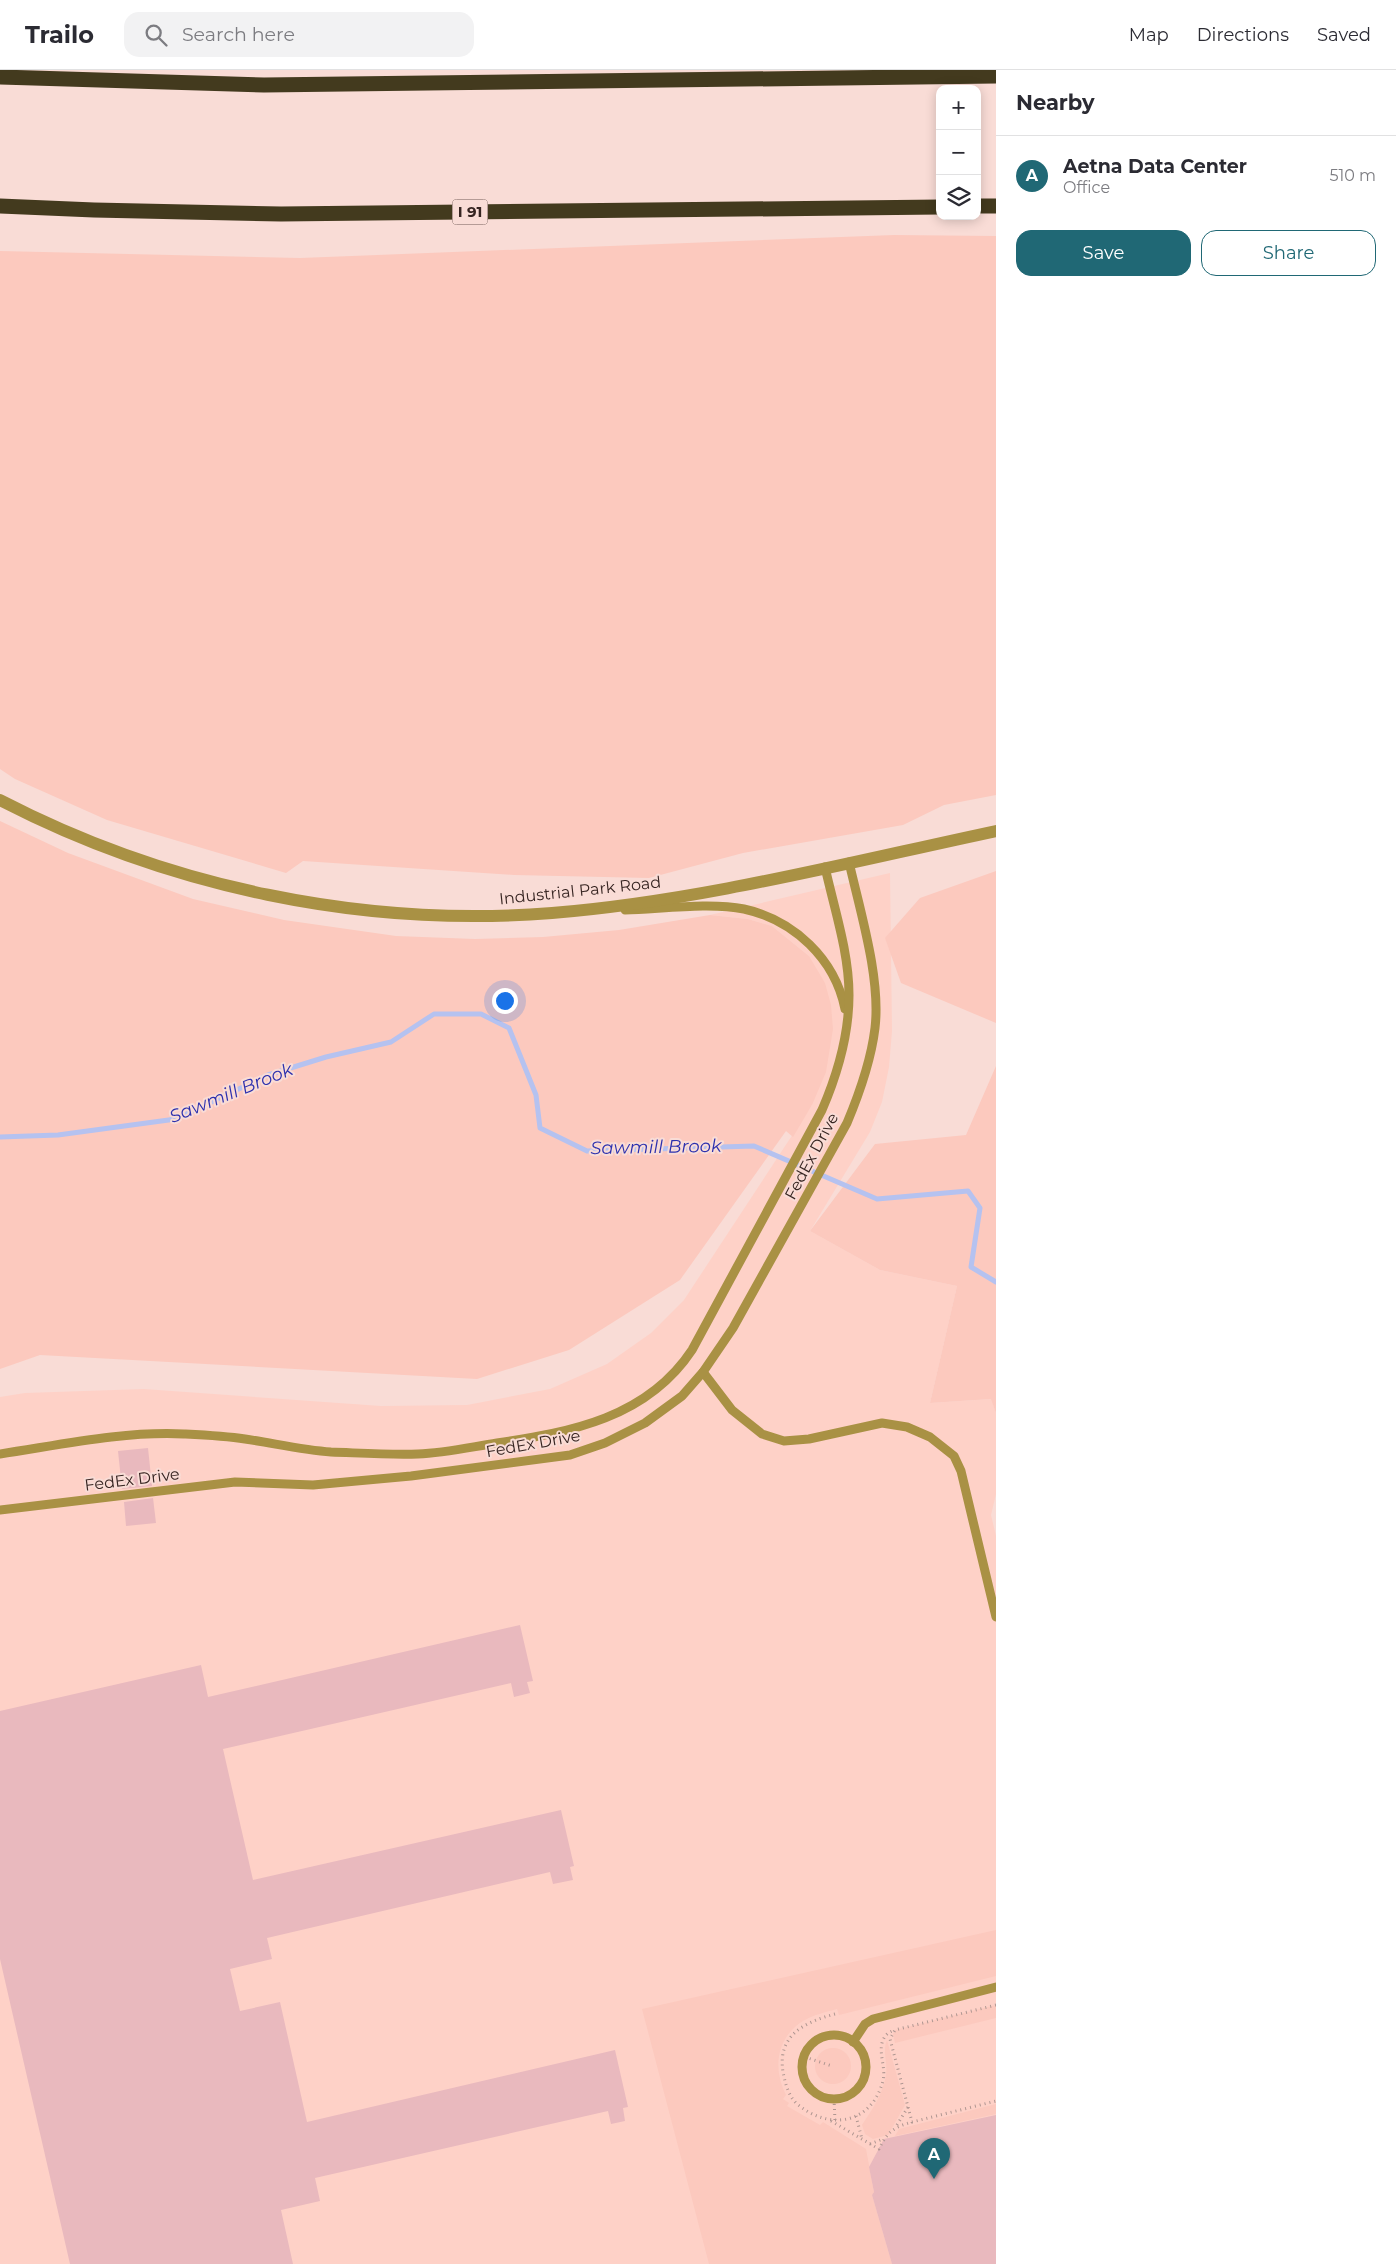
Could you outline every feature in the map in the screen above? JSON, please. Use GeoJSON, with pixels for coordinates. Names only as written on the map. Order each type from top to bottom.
{"type":"FeatureCollection","features":[{"type":"Feature","properties":{"kind":"highway"},"geometry":{"type":"LineString","coordinates":[[0,77],[264,85],[996,76]]}},
{"type":"Feature","properties":{"kind":"highway","name":"I 91"},"geometry":{"type":"LineString","coordinates":[[0,206],[281,214],[936,207]]}},
{"type":"Feature","properties":{"kind":"highway"},"geometry":{"type":"LineString","coordinates":[[981,206],[996,206]]}},
{"type":"Feature","properties":{"kind":"street","name":"Industrial Park Road"},"geometry":{"type":"LineString","coordinates":[[0,800],[107,849],[180,874],[253,892],[328,904],[404,913],[475,916],[550,913],[624,905],[696,893],[996,831]]}},
{"type":"Feature","properties":{"kind":"lane","name":"FedEx Drive"},"geometry":{"type":"LineString","coordinates":[[0,1510],[235,1482],[313,1485],[410,1476],[570,1455],[606,1443],[645,1423],[682,1396],[704,1372],[733,1328],[847,1123],[861,1090],[870,1058],[875,1026],[874,994],[869,955],[849,862]]}},
{"type":"Feature","properties":{"kind":"lane","name":"FedEx Drive"},"geometry":{"type":"LineString","coordinates":[[0,1454],[142,1434],[183,1434],[242,1438],[329,1452],[420,1454],[552,1435],[581,1428],[632,1405],[667,1380],[681,1365],[710,1319],[822,1110],[835,1081],[848,1024],[849,994],[846,960],[825,867]]}},
{"type":"Feature","properties":{"kind":"lane"},"geometry":{"type":"LineString","coordinates":[[550,913],[717,906],[744,909],[770,918],[794,932],[822,956],[833,974],[842,997],[848,1024]]}},
{"type":"Feature","properties":{"kind":"lane"},"geometry":{"type":"LineString","coordinates":[[704,1372],[732,1410],[762,1434],[784,1441],[809,1439],[882,1423],[907,1426],[930,1437],[954,1456],[961,1471],[996,1617]]}},
{"type":"Feature","properties":{"kind":"lane"},"geometry":{"type":"LineString","coordinates":[[854,2042],[865,2024],[873,2019],[996,1988]]}},
{"type":"Feature","properties":{"kind":"lane"},"geometry":{"type":"LineString","coordinates":[[833,2036],[844,2037],[854,2042],[865,2059],[864,2079],[858,2088],[851,2094],[834,2099],[822,2097],[813,2091],[806,2083],[803,2073],[805,2057],[813,2043],[833,2036]]}},
{"type":"Feature","properties":{"kind":"path"},"geometry":{"type":"LineString","coordinates":[[833,2121],[842,2121],[856,2116],[870,2105],[879,2090],[884,2074],[882,2044],[885,2036],[895,2030],[996,2006]]}},
{"type":"Feature","properties":{"kind":"path"},"geometry":{"type":"LineString","coordinates":[[835,2014],[805,2024],[795,2032],[786,2044],[782,2059],[784,2079],[794,2101],[814,2115],[833,2121],[879,2149],[884,2139],[897,2126],[908,2107]]}},
{"type":"Feature","properties":{"kind":"path"},"geometry":{"type":"LineString","coordinates":[[895,2030],[890,2039],[912,2122]]}},
{"type":"Feature","properties":{"kind":"path"},"geometry":{"type":"LineString","coordinates":[[805,2057],[832,2066]]}},
{"type":"Feature","properties":{"kind":"path"},"geometry":{"type":"LineString","coordinates":[[833,2121],[834,2099]]}},
{"type":"Feature","properties":{"kind":"path"},"geometry":{"type":"LineString","coordinates":[[897,2126],[996,2101]]}},
{"type":"Feature","properties":{"kind":"path"},"geometry":{"type":"LineString","coordinates":[[856,2116],[863,2139]]}},
{"type":"Feature","properties":{"kind":"path"},"geometry":{"type":"LineString","coordinates":[[870,2144],[884,2139]]}},
{"type":"Feature","properties":{"kind":"shaded area"},"geometry":{"type":"Polygon","coordinates":[[[894,235],[996,236],[996,795],[944,805],[903,825],[743,853],[649,878],[514,875],[303,861],[286,873],[107,820],[15,779],[0,769],[0,251],[300,258],[894,235]]]}},
{"type":"Feature","properties":{"kind":"shaded area"},"geometry":{"type":"Polygon","coordinates":[[[0,821],[68,853],[193,899],[284,920],[396,936],[475,939],[543,937],[619,930],[710,915],[748,919],[772,926],[809,956],[825,983],[831,1005],[833,1029],[826,1072],[812,1105],[793,1137],[786,1131],[680,1280],[569,1350],[477,1379],[40,1355],[0,1369],[0,821]]]}},
{"type":"Feature","properties":{"kind":"shaded area"},"geometry":{"type":"Polygon","coordinates":[[[996,871],[996,1023],[901,983],[885,938],[920,898],[996,871]]]}},
{"type":"Feature","properties":{"kind":"shaded area"},"geometry":{"type":"Polygon","coordinates":[[[890,873],[892,1031],[889,1067],[882,1102],[870,1132],[810,1231],[880,1270],[957,1286],[930,1403],[992,1399],[996,1413],[996,1494],[991,1515],[996,1536],[996,2264],[0,2264],[0,1397],[25,1393],[144,1389],[381,1406],[467,1405],[550,1389],[607,1364],[651,1333],[684,1300],[812,1105],[809,956],[772,926],[748,919],[710,915],[890,873]]]}},
{"type":"Feature","properties":{"kind":"shaded area"},"geometry":{"type":"Polygon","coordinates":[[[996,1066],[996,1413],[991,1399],[930,1403],[957,1286],[880,1270],[810,1231],[875,1144],[966,1135],[996,1066]]]}},
{"type":"Feature","properties":{"kind":"shaded area"},"geometry":{"type":"Polygon","coordinates":[[[996,1930],[996,1976],[839,2015],[837,2009],[815,2015],[794,2028],[783,2044],[778,2064],[779,2074],[786,2095],[783,2099],[789,2103],[787,2106],[820,2125],[823,2122],[866,2149],[874,2192],[872,2195],[892,2264],[709,2264],[642,2009],[996,1930]]]}},
{"type":"Feature","properties":{"kind":"shaded area"},"geometry":{"type":"Polygon","coordinates":[[[996,2005],[996,2018],[895,2043],[893,2034],[895,2030],[996,2005]]]}},
{"type":"Feature","properties":{"kind":"shaded area"},"geometry":{"type":"Polygon","coordinates":[[[887,2040],[905,2105],[888,2135],[873,2139],[865,2134],[862,2125],[877,2102],[885,2082],[885,2048],[887,2040]]]}},
{"type":"Feature","properties":{"kind":"shaded area"},"geometry":{"type":"Polygon","coordinates":[[[833,2048],[840,2049],[846,2053],[850,2059],[850,2073],[846,2079],[840,2083],[833,2084],[826,2083],[820,2079],[816,2073],[815,2066],[816,2059],[820,2053],[826,2049],[833,2048]]]}},
{"type":"Feature","properties":{"kind":"shaded area"},"geometry":{"type":"Polygon","coordinates":[[[996,2104],[996,2114],[895,2136],[899,2129],[996,2104]]]}},
{"type":"Feature","properties":{"kind":"building"},"geometry":{"type":"Polygon","coordinates":[[[148,1448],[152,1486],[122,1489],[118,1451],[148,1448]]]}},
{"type":"Feature","properties":{"kind":"building"},"geometry":{"type":"Polygon","coordinates":[[[153,1498],[156,1523],[126,1526],[124,1502],[153,1498]]]}},
{"type":"Feature","properties":{"kind":"building"},"geometry":{"type":"Polygon","coordinates":[[[520,1625],[533,1681],[527,1682],[530,1693],[514,1697],[511,1683],[223,1749],[253,1880],[561,1810],[574,1866],[570,1867],[573,1880],[553,1884],[550,1872],[267,1938],[272,1959],[230,1969],[240,2011],[280,2002],[307,2122],[615,2050],[628,2107],[623,2108],[625,2121],[611,2124],[608,2111],[315,2178],[320,2201],[281,2210],[293,2264],[70,2264],[0,1959],[0,1711],[201,1665],[208,1697],[520,1625]]]}},
{"type":"Feature","properties":{"kind":"building"},"geometry":{"type":"Polygon","coordinates":[[[996,2115],[996,2264],[892,2264],[872,2195],[874,2192],[869,2167],[884,2139],[996,2115]]]}},
{"type":"Feature","properties":{"kind":"waterway","name":"Sawmill Brook"},"geometry":{"type":"LineString","coordinates":[[0,1137],[58,1135],[176,1119],[268,1075],[326,1057],[391,1042],[434,1014],[481,1014],[509,1028],[536,1095],[540,1128],[587,1151],[754,1146],[877,1199],[968,1191],[980,1208],[971,1267],[996,1282]]}},
{"type":"Feature","properties":{"kind":"place","name":"Aetna Data Center"},"geometry":{"type":"Point","coordinates":[934,2179]}}]}
